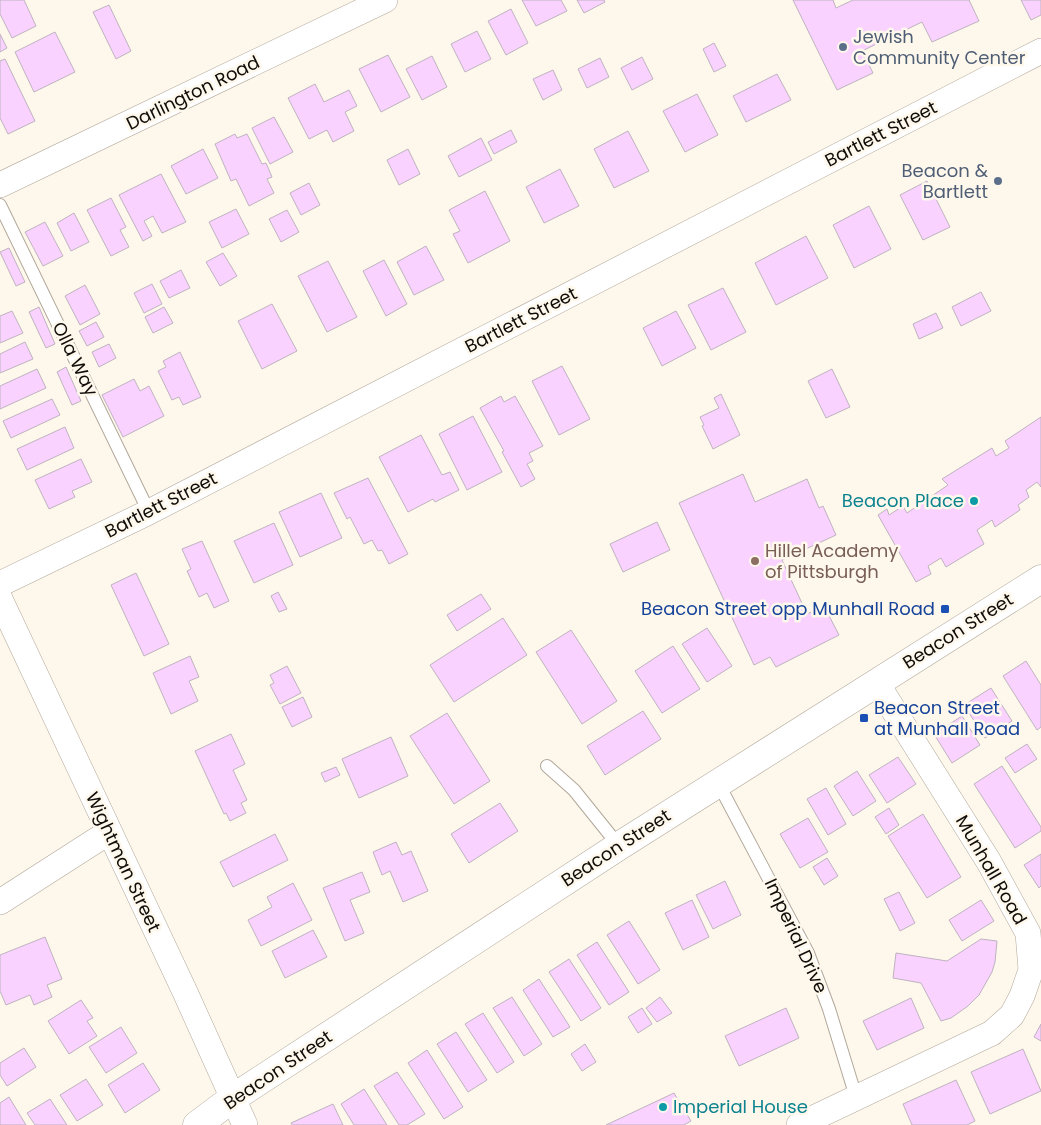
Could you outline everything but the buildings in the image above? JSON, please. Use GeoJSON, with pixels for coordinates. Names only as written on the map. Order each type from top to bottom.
{"type":"FeatureCollection","features":[{"type":"Feature","properties":{"kind":"main road","name":"Beacon Street"},"geometry":{"type":"LineString","coordinates":[[197,1125],[233,1098],[619,846],[1041,579]]}},
{"type":"Feature","properties":{"kind":"street","name":"Darlington Road"},"geometry":{"type":"LineString","coordinates":[[0,185],[385,0]]}},
{"type":"Feature","properties":{"kind":"street","name":"Bartlett Street"},"geometry":{"type":"LineString","coordinates":[[0,584],[149,512],[1041,51]]}},
{"type":"Feature","properties":{"kind":"street","name":"Wightman Street"},"geometry":{"type":"LineString","coordinates":[[0,599],[244,1125]]}},
{"type":"Feature","properties":{"kind":"street","name":"Munhall Road"},"geometry":{"type":"LineString","coordinates":[[799,1125],[992,1033],[1012,1014],[1022,996],[1031,970],[1028,933],[989,862],[876,682]]}},
{"type":"Feature","properties":{"kind":"street"},"geometry":{"type":"LineString","coordinates":[[0,902],[109,832]]}},
{"type":"Feature","properties":{"kind":"lane","name":"Olla Way"},"geometry":{"type":"LineString","coordinates":[[0,205],[149,512]]}},
{"type":"Feature","properties":{"kind":"lane"},"geometry":{"type":"LineString","coordinates":[[547,766],[574,790],[619,846]]}},
{"type":"Feature","properties":{"kind":"lane","name":"Imperial Drive"},"geometry":{"type":"LineString","coordinates":[[718,783],[808,953],[829,1009],[856,1097]]}},
{"type":"Feature","properties":{"kind":"place","name":"Jewish Community Center"},"geometry":{"type":"Point","coordinates":[843,47]}},
{"type":"Feature","properties":{"kind":"place","name":"Beacon & Bartlett"},"geometry":{"type":"Point","coordinates":[998,181]}},
{"type":"Feature","properties":{"kind":"place","name":"Beacon Place"},"geometry":{"type":"Point","coordinates":[974,501]}},
{"type":"Feature","properties":{"kind":"place","name":"Hillel Academy of Pittsburgh"},"geometry":{"type":"Point","coordinates":[755,561]}},
{"type":"Feature","properties":{"kind":"place","name":"Beacon Street opp Munhall Road"},"geometry":{"type":"Point","coordinates":[945,609]}},
{"type":"Feature","properties":{"kind":"place","name":"Beacon Street at Munhall Road"},"geometry":{"type":"Point","coordinates":[864,718]}},
{"type":"Feature","properties":{"kind":"place","name":"Imperial House"},"geometry":{"type":"Point","coordinates":[663,1107]}}]}
